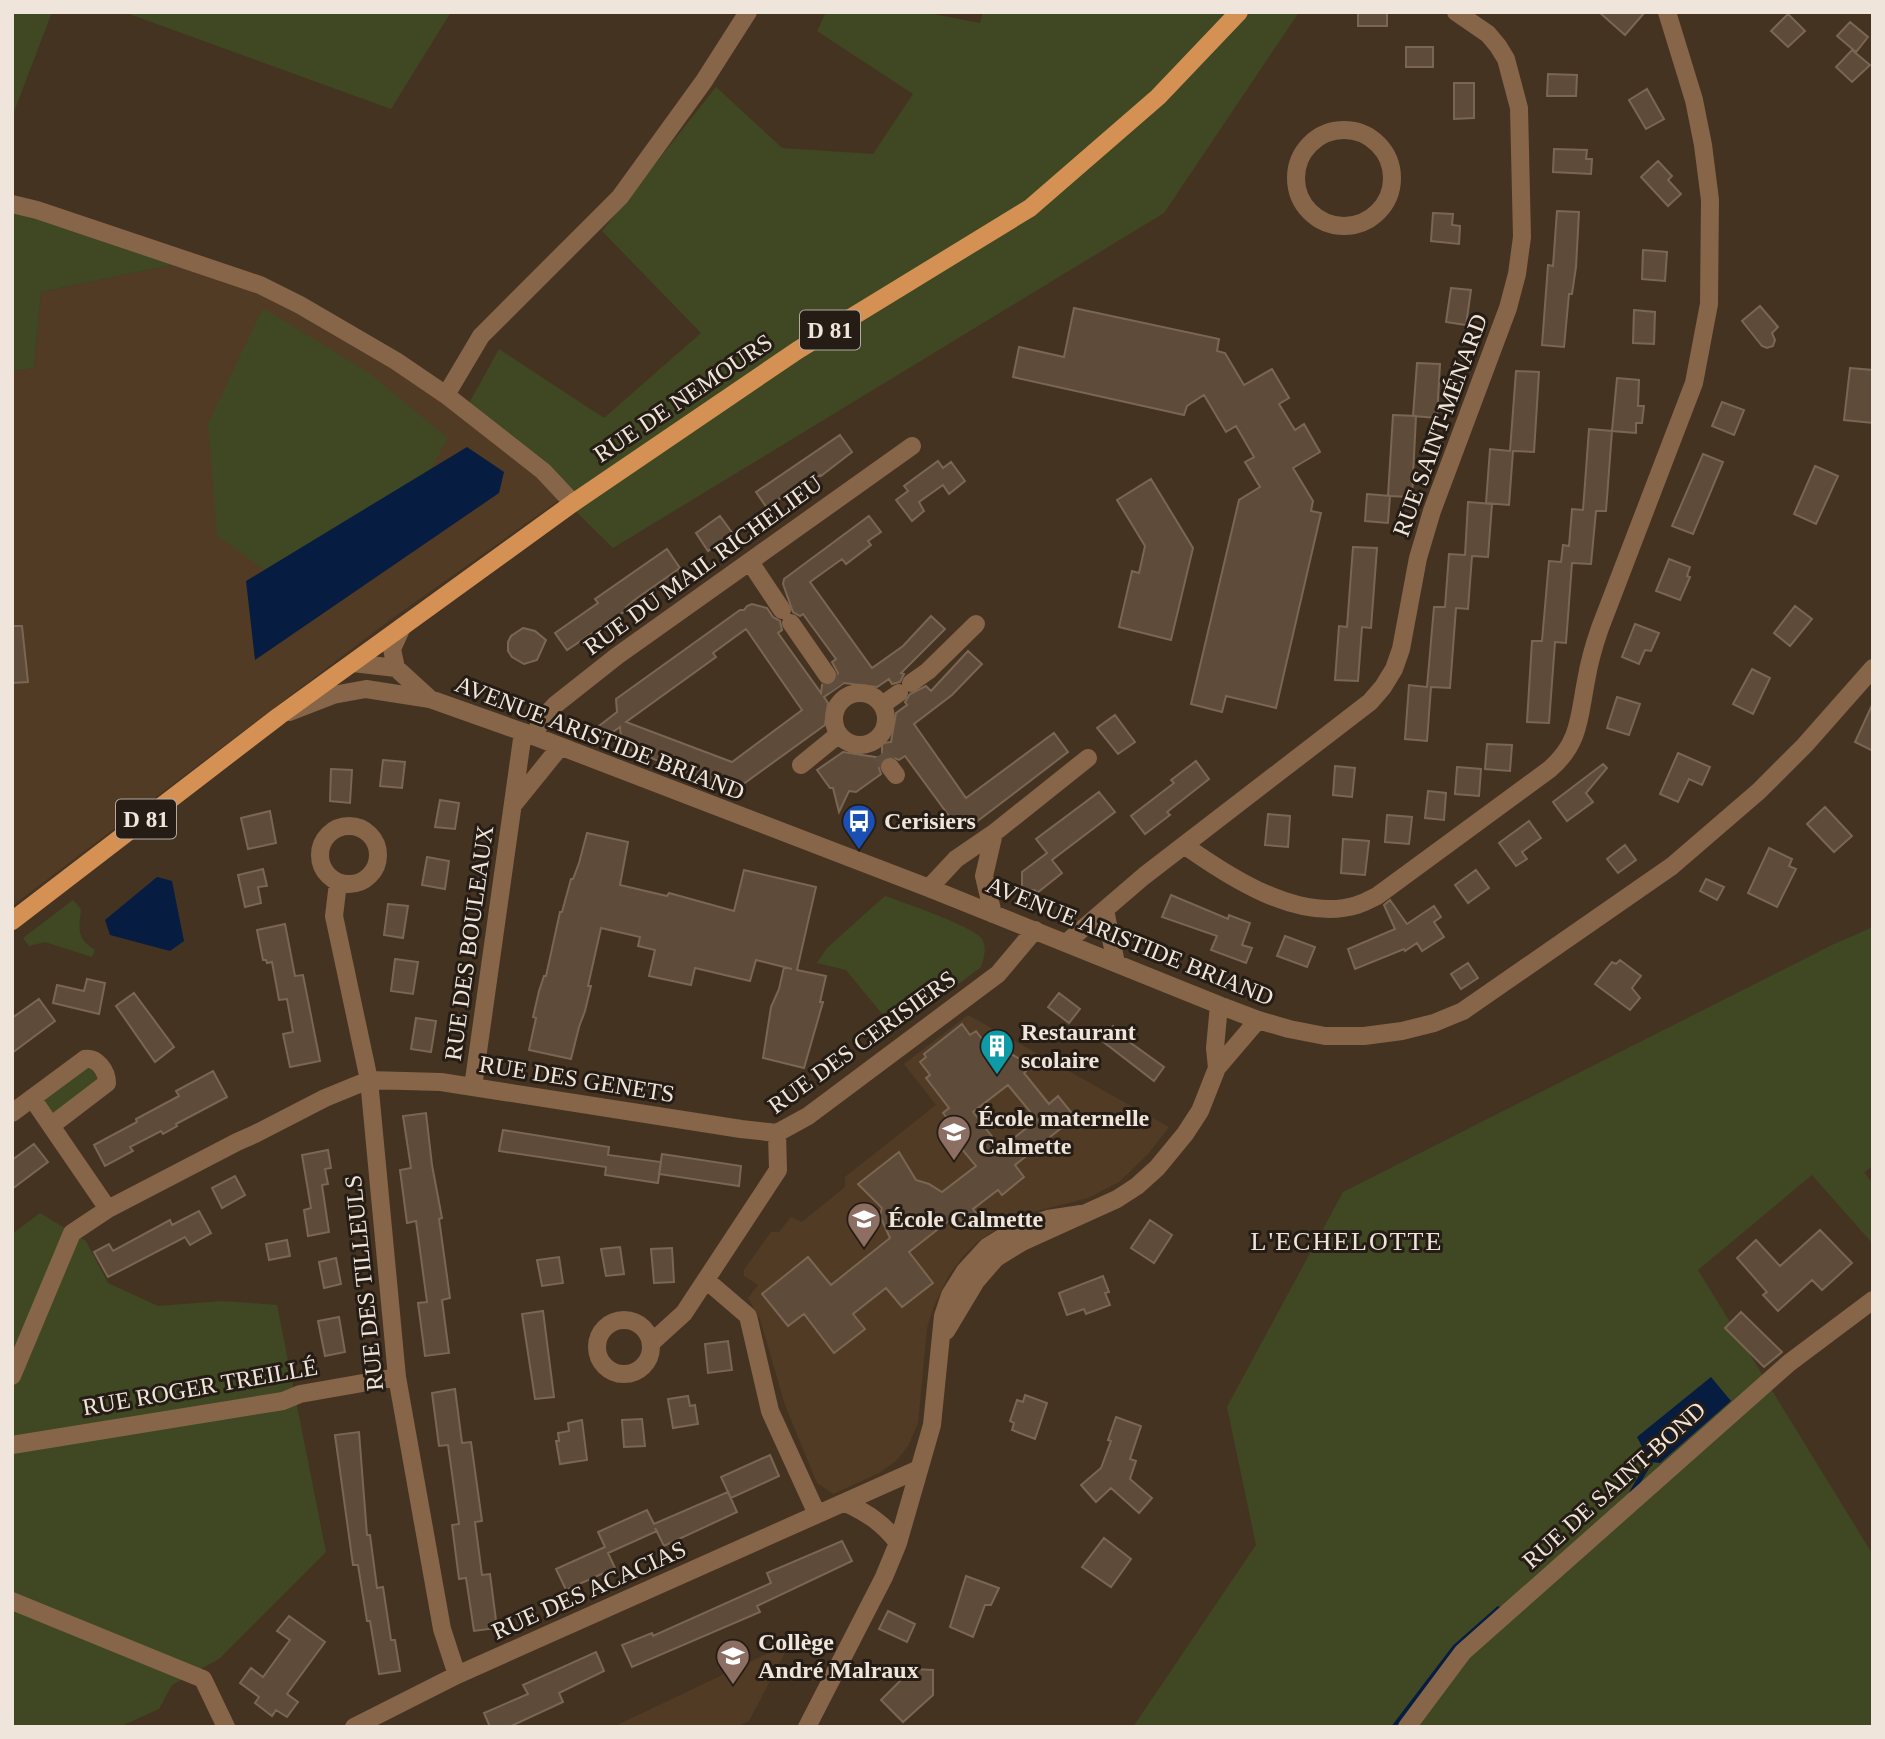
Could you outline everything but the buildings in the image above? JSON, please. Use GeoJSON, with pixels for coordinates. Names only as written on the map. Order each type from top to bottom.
{"type":"FeatureCollection","features":[{"type":"Feature","properties":{"kind":"main road","name":"RUE DE NEMOURS"},"geometry":{"type":"LineString","coordinates":[[279,716],[573,503],[798,350],[1030,208],[1158,97],[1239,12]]}},
{"type":"Feature","properties":{"kind":"main road","name":"D 81"},"geometry":{"type":"LineString","coordinates":[[12,921],[279,716]]}},
{"type":"Feature","properties":{"kind":"street"},"geometry":{"type":"LineString","coordinates":[[446,395],[481,337],[620,198],[704,81],[748,12]]}},
{"type":"Feature","properties":{"kind":"street","name":"RUE SAINT-MÉNARD"},"geometry":{"type":"LineString","coordinates":[[1066,943],[1144,876],[1370,702],[1394,669],[1401,649],[1418,558],[1432,511],[1508,308],[1517,274],[1522,237],[1520,108],[1512,76],[1506,60],[1493,40],[1456,12]]}},
{"type":"Feature","properties":{"kind":"street"},"geometry":{"type":"LineString","coordinates":[[1185,845],[1241,882],[1297,904],[1324,909],[1357,905],[1377,897],[1399,881],[1550,769],[1568,750],[1581,716],[1590,658],[1600,628],[1694,383],[1709,304],[1710,200],[1703,145],[1694,100],[1667,12]]}},
{"type":"Feature","properties":{"kind":"street"},"geometry":{"type":"LineString","coordinates":[[1349,130],[1364,134],[1377,142],[1392,168],[1392,185],[1387,201],[1377,214],[1363,223],[1346,227],[1329,224],[1315,217],[1303,204],[1297,188],[1296,174],[1300,159],[1308,146],[1334,131],[1349,130]]}},
{"type":"Feature","properties":{"kind":"street"},"geometry":{"type":"LineString","coordinates":[[12,204],[260,285],[300,304],[396,361],[446,395],[544,471],[573,503]]}},
{"type":"Feature","properties":{"kind":"street","name":"RUE DU MAIL RICHELIEU"},"geometry":{"type":"LineString","coordinates":[[528,734],[555,705],[617,656],[912,446]]}},
{"type":"Feature","properties":{"kind":"street"},"geometry":{"type":"LineString","coordinates":[[750,562],[836,687],[835,727],[839,734],[851,743],[866,744],[885,760],[886,713],[882,705],[869,694],[836,687]]}},
{"type":"Feature","properties":{"kind":"street"},"geometry":{"type":"LineString","coordinates":[[882,705],[928,671],[975,624]]}},
{"type":"Feature","properties":{"kind":"street"},"geometry":{"type":"LineString","coordinates":[[396,668],[392,649],[402,628]]}},
{"type":"Feature","properties":{"kind":"street"},"geometry":{"type":"LineString","coordinates":[[353,663],[396,668],[430,699]]}},
{"type":"Feature","properties":{"kind":"street"},"geometry":{"type":"LineString","coordinates":[[353,663],[366,689]]}},
{"type":"Feature","properties":{"kind":"street","name":"AVENUE ARISTIDE BRIAND"},"geometry":{"type":"LineString","coordinates":[[279,716],[333,695],[366,689],[430,699],[929,888],[1258,1020],[1325,1036],[1364,1036],[1434,1023],[1463,1011],[1672,866],[1759,791],[1873,668]]}},
{"type":"Feature","properties":{"kind":"street","name":"RUE DES BOULEAUX"},"geometry":{"type":"LineString","coordinates":[[473,1087],[513,805],[528,734]]}},
{"type":"Feature","properties":{"kind":"street"},"geometry":{"type":"LineString","coordinates":[[801,765],[839,734]]}},
{"type":"Feature","properties":{"kind":"street","name":"RUE DES BOULEAUX"},"geometry":{"type":"LineString","coordinates":[[513,805],[560,747]]}},
{"type":"Feature","properties":{"kind":"street"},"geometry":{"type":"LineString","coordinates":[[929,888],[956,859],[994,833],[1088,758]]}},
{"type":"Feature","properties":{"kind":"street"},"geometry":{"type":"LineString","coordinates":[[993,914],[984,876],[994,833]]}},
{"type":"Feature","properties":{"kind":"street","name":"RUE DES TILLEULS"},"geometry":{"type":"LineString","coordinates":[[338,883],[334,916],[369,1080],[397,1377],[442,1629],[457,1675]]}},
{"type":"Feature","properties":{"kind":"street"},"geometry":{"type":"LineString","coordinates":[[1105,909],[1116,963]]}},
{"type":"Feature","properties":{"kind":"street","name":"RUE DES CERISIERS"},"geometry":{"type":"LineString","coordinates":[[651,1343],[684,1313],[778,1170],[776,1133],[808,1116],[998,974],[1035,930]]}},
{"type":"Feature","properties":{"kind":"street"},"geometry":{"type":"LineString","coordinates":[[1217,1068],[1215,1048],[1219,1005]]}},
{"type":"Feature","properties":{"kind":"street"},"geometry":{"type":"LineString","coordinates":[[807,1727],[884,1577],[898,1543],[932,1424],[941,1340],[976,1281],[996,1258],[1022,1242],[1117,1199],[1157,1168],[1200,1111],[1217,1068],[1258,1020]]}},
{"type":"Feature","properties":{"kind":"street"},"geometry":{"type":"LineString","coordinates":[[12,1113],[85,1059],[90,1058],[97,1062],[107,1076],[107,1083],[52,1125]]}},
{"type":"Feature","properties":{"kind":"street"},"geometry":{"type":"LineString","coordinates":[[12,1376],[72,1233],[108,1209],[325,1098],[369,1080]]}},
{"type":"Feature","properties":{"kind":"street","name":"RUE DES GENETS"},"geometry":{"type":"LineString","coordinates":[[369,1080],[441,1082],[729,1128],[776,1133]]}},
{"type":"Feature","properties":{"kind":"street"},"geometry":{"type":"LineString","coordinates":[[32,1098],[108,1209]]}},
{"type":"Feature","properties":{"kind":"street"},"geometry":{"type":"LineString","coordinates":[[706,1280],[748,1316],[770,1411],[817,1514]]}},
{"type":"Feature","properties":{"kind":"street","name":"RUE DE SAINT-BOND"},"geometry":{"type":"LineString","coordinates":[[1407,1727],[1463,1652],[1789,1363],[1873,1300]]}},
{"type":"Feature","properties":{"kind":"street","name":"RUE ROGER TREILLÉ"},"geometry":{"type":"LineString","coordinates":[[12,1445],[284,1401],[300,1394],[397,1377]]}},
{"type":"Feature","properties":{"kind":"street","name":"RUE DES ACACIAS"},"geometry":{"type":"LineString","coordinates":[[354,1727],[457,1675],[919,1469]]}},
{"type":"Feature","properties":{"kind":"street"},"geometry":{"type":"LineString","coordinates":[[846,1503],[869,1513],[898,1543]]}},
{"type":"Feature","properties":{"kind":"street"},"geometry":{"type":"LineString","coordinates":[[12,1601],[203,1679],[226,1727]]}},
{"type":"Feature","properties":{"kind":"shaded area"},"geometry":{"type":"Polygon","coordinates":[[[186,262],[322,313],[468,405],[562,498],[390,620],[12,906],[12,371],[34,368],[41,292],[186,262]]]}},
{"type":"Feature","properties":{"kind":"shaded area","name":"École Calmette"},"geometry":{"type":"Polygon","coordinates":[[[968,1015],[1169,1127],[1148,1154],[1119,1182],[1088,1198],[1029,1213],[1003,1224],[964,1255],[949,1275],[927,1328],[918,1423],[908,1446],[896,1461],[879,1473],[833,1494],[817,1483],[785,1405],[760,1319],[748,1298],[758,1285],[744,1276],[744,1270],[771,1232],[779,1232],[791,1217],[802,1222],[845,1187],[845,1177],[936,1105],[904,1064],[968,1015]]]}},
{"type":"Feature","properties":{"kind":"shaded area","name":"Collège André Malraux"},"geometry":{"type":"Polygon","coordinates":[[[790,1643],[749,1721],[736,1727],[613,1727],[790,1643]]]}},
{"type":"Feature","properties":{"kind":"green space"},"geometry":{"type":"Polygon","coordinates":[[[12,12],[52,12],[12,117],[12,12]]]}},
{"type":"Feature","properties":{"kind":"green space"},"geometry":{"type":"Polygon","coordinates":[[[124,12],[451,12],[391,109],[124,12]]]}},
{"type":"Feature","properties":{"kind":"green space"},"geometry":{"type":"Polygon","coordinates":[[[826,12],[923,12],[980,23],[983,12],[1299,12],[1164,213],[613,548],[468,405],[499,349],[604,418],[701,333],[602,231],[716,87],[782,148],[873,154],[913,94],[817,31],[826,12]]]}},
{"type":"Feature","properties":{"kind":"green space"},"geometry":{"type":"Polygon","coordinates":[[[12,203],[186,262],[41,292],[34,368],[12,371],[12,203]]]}},
{"type":"Feature","properties":{"kind":"green space"},"geometry":{"type":"Polygon","coordinates":[[[263,308],[369,373],[448,438],[414,500],[283,583],[217,536],[208,423],[263,308]]]}},
{"type":"Feature","properties":{"kind":"green space"},"geometry":{"type":"Polygon","coordinates":[[[885,896],[966,928],[982,939],[985,949],[981,967],[896,1031],[846,970],[817,963],[827,948],[885,896]]]}},
{"type":"Feature","properties":{"kind":"green space"},"geometry":{"type":"Polygon","coordinates":[[[73,900],[81,909],[82,937],[95,950],[92,957],[45,942],[29,946],[23,938],[73,900]]]}},
{"type":"Feature","properties":{"kind":"green space"},"geometry":{"type":"Polygon","coordinates":[[[1873,927],[1873,1166],[1864,1172],[1873,1184],[1873,1244],[1812,1175],[1698,1270],[1873,1555],[1873,1727],[1133,1727],[1256,1545],[1227,1407],[1343,1192],[1834,944],[1873,927]]]}},
{"type":"Feature","properties":{"kind":"green space"},"geometry":{"type":"Polygon","coordinates":[[[88,1065],[99,1080],[53,1114],[42,1099],[88,1065]]]}},
{"type":"Feature","properties":{"kind":"green space"},"geometry":{"type":"Polygon","coordinates":[[[40,1213],[86,1241],[108,1283],[158,1306],[222,1301],[277,1305],[326,1552],[219,1659],[172,1685],[159,1709],[119,1727],[12,1727],[12,1234],[40,1213]]]}},
{"type":"Feature","properties":{"kind":"water"},"geometry":{"type":"Polygon","coordinates":[[[467,447],[504,472],[499,493],[255,660],[246,581],[467,447]]]}},
{"type":"Feature","properties":{"kind":"water"},"geometry":{"type":"Polygon","coordinates":[[[157,877],[172,881],[184,941],[170,951],[110,935],[105,920],[157,877]]]}},
{"type":"Feature","properties":{"kind":"water"},"geometry":{"type":"Polygon","coordinates":[[[1711,1377],[1731,1401],[1660,1463],[1650,1462],[1637,1437],[1711,1377]]]}},
{"type":"Feature","properties":{"kind":"waterway"},"geometry":{"type":"LineString","coordinates":[[1632,1492],[1650,1462]]}},
{"type":"Feature","properties":{"kind":"waterway"},"geometry":{"type":"LineString","coordinates":[[1394,1727],[1455,1647],[1498,1609]]}},
{"type":"Feature","properties":{"kind":"tunnel"},"geometry":{"type":"LineString","coordinates":[[827,675],[836,688]]}},
{"type":"Feature","properties":{"kind":"tunnel"},"geometry":{"type":"LineString","coordinates":[[881,754],[890,767]]}},
{"type":"Feature","properties":{"kind":"place","name":"Cerisiers"},"geometry":{"type":"Point","coordinates":[859,851]}},
{"type":"Feature","properties":{"kind":"place","name":"Restaurant scolaire"},"geometry":{"type":"Point","coordinates":[997,1076]}},
{"type":"Feature","properties":{"kind":"place","name":"École maternelle Calmette"},"geometry":{"type":"Point","coordinates":[954,1162]}},
{"type":"Feature","properties":{"kind":"place","name":"École Calmette"},"geometry":{"type":"Point","coordinates":[864,1249]}},
{"type":"Feature","properties":{"kind":"place","name":"Collège André Malraux"},"geometry":{"type":"Point","coordinates":[733,1686]}},
{"type":"Feature","properties":{"kind":"district","name":"L'ECHELOTTE"},"geometry":{"type":"Point","coordinates":[1347,1241]}}]}
